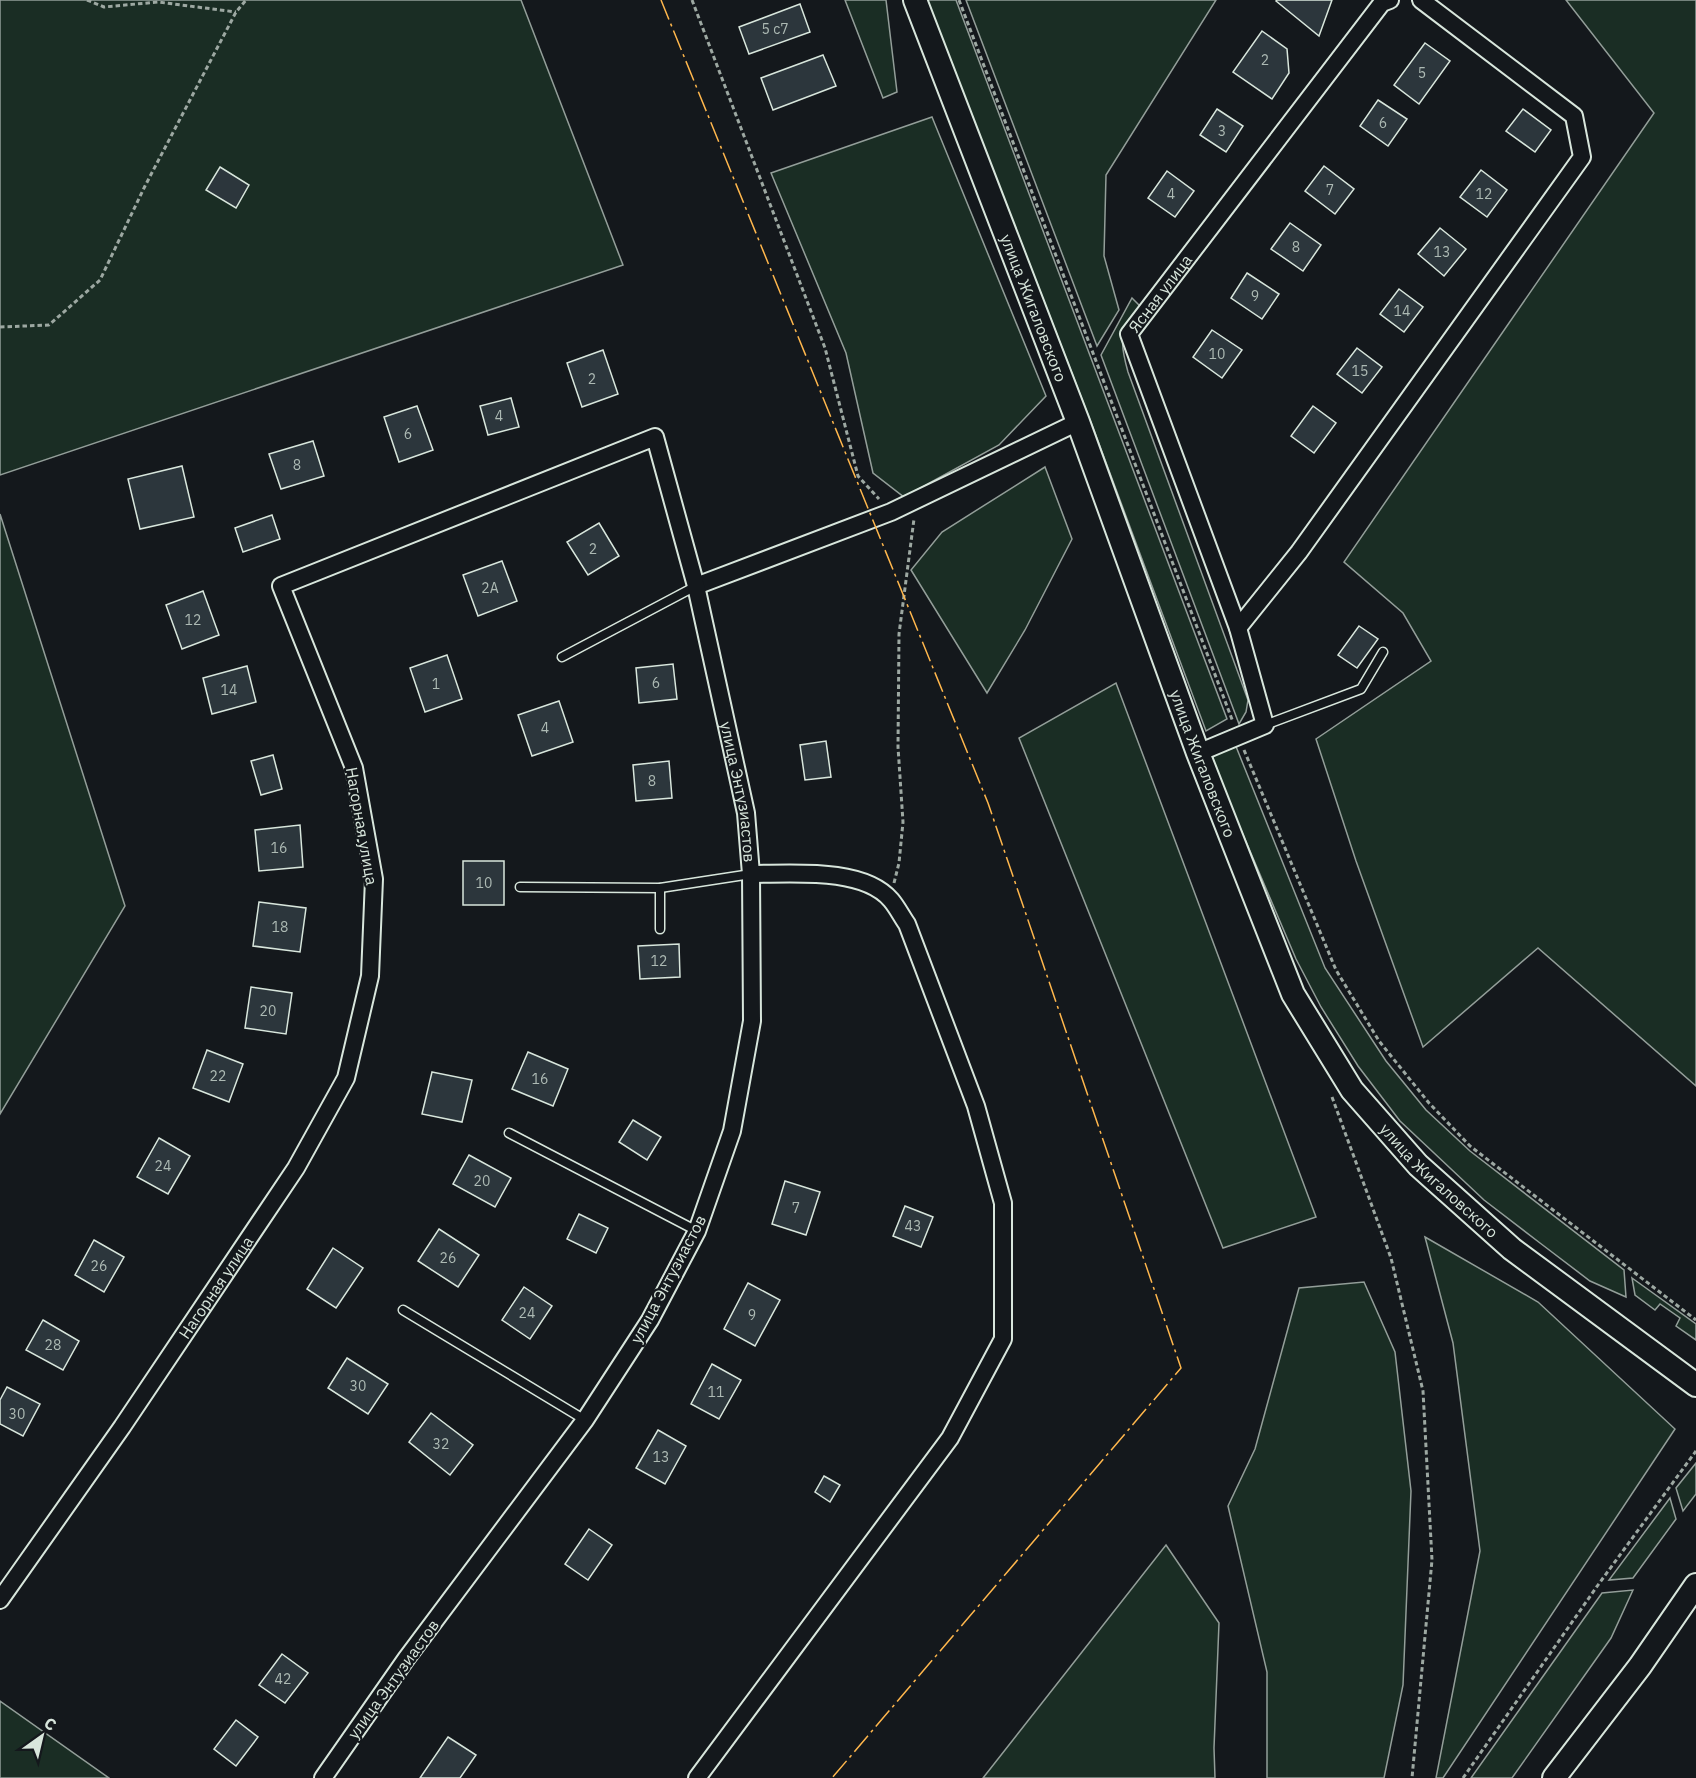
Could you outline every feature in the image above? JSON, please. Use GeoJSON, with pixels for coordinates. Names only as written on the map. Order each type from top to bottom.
{"type":"FeatureCollection","features":[{"type":"Feature","properties":{"kind":"main road","name":"улица Жигаловского"},"geometry":{"type":"LineString","coordinates":[[915,0],[1078,422],[1198,753],[1293,994],[1352,1090],[1418,1165],[1512,1249],[1696,1384]]}},
{"type":"Feature","properties":{"kind":"main road"},"geometry":{"type":"LineString","coordinates":[[1554,1778],[1640,1666],[1696,1586]]}},
{"type":"Feature","properties":{"kind":"street"},"geometry":{"type":"LineString","coordinates":[[1238,628],[1299,552],[1582,157],[1574,116],[1421,0]]}},
{"type":"Feature","properties":{"kind":"street","name":"Ясная улица"},"geometry":{"type":"LineString","coordinates":[[1265,725],[1238,628],[1129,334],[1386,2]]}},
{"type":"Feature","properties":{"kind":"street"},"geometry":{"type":"LineString","coordinates":[[696,586],[891,512],[1078,422]]}},
{"type":"Feature","properties":{"kind":"street","name":"Нагорная улица"},"geometry":{"type":"LineString","coordinates":[[0,1600],[122,1427],[296,1168],[346,1078],[370,976],[374,879],[354,768],[281,586],[655,437],[696,586]]}},
{"type":"Feature","properties":{"kind":"street","name":"улица Энтузиастов"},"geometry":{"type":"LineString","coordinates":[[323,1778],[406,1659],[585,1420],[650,1320],[697,1231],[732,1131],[752,1022],[752,874],[746,813],[696,586]]}},
{"type":"Feature","properties":{"kind":"street"},"geometry":{"type":"LineString","coordinates":[[1198,753],[1265,725]]}},
{"type":"Feature","properties":{"kind":"street"},"geometry":{"type":"LineString","coordinates":[[698,1778],[950,1438],[1003,1339],[1003,1203],[976,1106],[907,924],[890,899],[865,882],[837,875],[752,874]]}},
{"type":"Feature","properties":{"kind":"lane"},"geometry":{"type":"LineString","coordinates":[[562,657],[696,586]]}},
{"type":"Feature","properties":{"kind":"lane"},"geometry":{"type":"LineString","coordinates":[[1265,725],[1360,689],[1383,652]]}},
{"type":"Feature","properties":{"kind":"lane"},"geometry":{"type":"LineString","coordinates":[[520,887],[660,888],[752,874]]}},
{"type":"Feature","properties":{"kind":"lane"},"geometry":{"type":"LineString","coordinates":[[660,888],[660,929]]}},
{"type":"Feature","properties":{"kind":"lane"},"geometry":{"type":"LineString","coordinates":[[509,1133],[697,1231]]}},
{"type":"Feature","properties":{"kind":"lane"},"geometry":{"type":"LineString","coordinates":[[403,1310],[585,1420]]}},
{"type":"Feature","properties":{"kind":"path"},"geometry":{"type":"LineString","coordinates":[[87,0],[104,7],[158,2],[236,12]]}},
{"type":"Feature","properties":{"kind":"path"},"geometry":{"type":"LineString","coordinates":[[0,327],[49,326],[100,280],[145,186],[236,12],[246,0]]}},
{"type":"Feature","properties":{"kind":"path"},"geometry":{"type":"LineString","coordinates":[[692,0],[825,348],[858,476],[891,512]]}},
{"type":"Feature","properties":{"kind":"path"},"geometry":{"type":"LineString","coordinates":[[890,899],[899,862],[903,822],[898,747],[899,634],[916,500]]}},
{"type":"Feature","properties":{"kind":"path"},"geometry":{"type":"LineString","coordinates":[[1330,1093],[1391,1258],[1423,1391],[1432,1560],[1412,1778]]}},
{"type":"Feature","properties":{"kind":"path"},"geometry":{"type":"LineString","coordinates":[[1463,1778],[1696,1451]]}},
{"type":"Feature","properties":{"kind":"green space"},"geometry":{"type":"Polygon","coordinates":[[[0,0],[521,0],[623,265],[0,475],[0,0]]]}},
{"type":"Feature","properties":{"kind":"green space"},"geometry":{"type":"Polygon","coordinates":[[[845,0],[886,0],[897,92],[883,98],[845,0]]]}},
{"type":"Feature","properties":{"kind":"green space"},"geometry":{"type":"Polygon","coordinates":[[[927,0],[956,0],[1227,719],[1206,731],[1092,425],[927,0]]]}},
{"type":"Feature","properties":{"kind":"green space"},"geometry":{"type":"Polygon","coordinates":[[[966,0],[1216,0],[1106,175],[1104,256],[1119,310],[1097,346],[966,0]]]}},
{"type":"Feature","properties":{"kind":"green space"},"geometry":{"type":"Polygon","coordinates":[[[1566,0],[1696,0],[1696,1086],[1538,948],[1423,1047],[1356,861],[1316,739],[1431,661],[1403,613],[1344,562],[1654,113],[1566,0]]]}},
{"type":"Feature","properties":{"kind":"green space"},"geometry":{"type":"Polygon","coordinates":[[[932,117],[1046,396],[999,445],[904,497],[873,473],[846,353],[771,173],[932,117]]]}},
{"type":"Feature","properties":{"kind":"green space"},"geometry":{"type":"Polygon","coordinates":[[[1132,298],[1142,308],[1123,337],[1123,351],[1128,372],[1248,700],[1246,712],[1239,724],[1101,355],[1132,298]]]}},
{"type":"Feature","properties":{"kind":"green space"},"geometry":{"type":"Polygon","coordinates":[[[1045,467],[1072,539],[1025,630],[987,693],[911,570],[942,532],[1045,467]]]}},
{"type":"Feature","properties":{"kind":"green space"},"geometry":{"type":"Polygon","coordinates":[[[0,514],[125,906],[0,1114],[0,514]]]}},
{"type":"Feature","properties":{"kind":"green space"},"geometry":{"type":"Polygon","coordinates":[[[1116,683],[1316,1217],[1223,1248],[1019,738],[1116,683]]]}},
{"type":"Feature","properties":{"kind":"green space"},"geometry":{"type":"Polygon","coordinates":[[[1235,744],[1325,968],[1386,1061],[1426,1110],[1470,1151],[1624,1270],[1626,1297],[1590,1281],[1484,1200],[1400,1121],[1358,1066],[1321,1007],[1296,959],[1212,762],[1214,753],[1235,744]]]}},
{"type":"Feature","properties":{"kind":"green space"},"geometry":{"type":"Polygon","coordinates":[[[1425,1237],[1538,1302],[1675,1429],[1443,1778],[1436,1778],[1480,1551],[1453,1343],[1425,1237]]]}},
{"type":"Feature","properties":{"kind":"green space"},"geometry":{"type":"Polygon","coordinates":[[[1632,1278],[1696,1324],[1696,1340],[1676,1326],[1680,1318],[1660,1304],[1655,1310],[1635,1295],[1632,1278]]]}},
{"type":"Feature","properties":{"kind":"green space"},"geometry":{"type":"Polygon","coordinates":[[[1364,1282],[1395,1352],[1411,1491],[1403,1685],[1384,1778],[1267,1778],[1267,1672],[1228,1506],[1255,1449],[1299,1288],[1364,1282]]]}},
{"type":"Feature","properties":{"kind":"green space"},"geometry":{"type":"Polygon","coordinates":[[[1696,1463],[1696,1494],[1683,1511],[1676,1488],[1696,1463]]]}},
{"type":"Feature","properties":{"kind":"green space"},"geometry":{"type":"Polygon","coordinates":[[[1670,1498],[1676,1519],[1633,1578],[1609,1580],[1670,1498]]]}},
{"type":"Feature","properties":{"kind":"green space"},"geometry":{"type":"Polygon","coordinates":[[[1166,1545],[1219,1623],[1215,1778],[983,1778],[1166,1545]]]}},
{"type":"Feature","properties":{"kind":"green space"},"geometry":{"type":"Polygon","coordinates":[[[1633,1590],[1611,1638],[1512,1778],[1471,1778],[1602,1593],[1633,1590]]]}},
{"type":"Feature","properties":{"kind":"green space"},"geometry":{"type":"Polygon","coordinates":[[[0,1701],[109,1778],[0,1778],[0,1701]]]}},
{"type":"Feature","properties":{"kind":"building"},"geometry":{"type":"Polygon","coordinates":[[[1332,0],[1319,36],[1276,1],[1332,0]]]}},
{"type":"Feature","properties":{"kind":"building"},"geometry":{"type":"Polygon","coordinates":[[[800,4],[810,32],[749,54],[739,27],[800,4]]]}},
{"type":"Feature","properties":{"kind":"building"},"geometry":{"type":"Polygon","coordinates":[[[1262,31],[1287,49],[1289,73],[1272,99],[1233,72],[1262,31]]]}},
{"type":"Feature","properties":{"kind":"building"},"geometry":{"type":"Polygon","coordinates":[[[1425,43],[1450,61],[1419,104],[1394,85],[1425,43]]]}},
{"type":"Feature","properties":{"kind":"building"},"geometry":{"type":"Polygon","coordinates":[[[823,55],[836,86],[773,110],[761,78],[823,55]]]}},
{"type":"Feature","properties":{"kind":"building"},"geometry":{"type":"Polygon","coordinates":[[[1378,100],[1407,119],[1388,146],[1360,126],[1378,100]]]}},
{"type":"Feature","properties":{"kind":"building"},"geometry":{"type":"Polygon","coordinates":[[[1217,109],[1243,126],[1226,152],[1200,135],[1217,109]]]}},
{"type":"Feature","properties":{"kind":"building"},"geometry":{"type":"Polygon","coordinates":[[[1523,109],[1551,130],[1535,152],[1506,131],[1523,109]]]}},
{"type":"Feature","properties":{"kind":"building"},"geometry":{"type":"Polygon","coordinates":[[[1324,166],[1354,189],[1335,214],[1305,191],[1324,166]]]}},
{"type":"Feature","properties":{"kind":"building"},"geometry":{"type":"Polygon","coordinates":[[[220,167],[249,185],[236,208],[206,190],[220,167]]]}},
{"type":"Feature","properties":{"kind":"building"},"geometry":{"type":"Polygon","coordinates":[[[1481,170],[1507,190],[1487,217],[1460,197],[1481,170]]]}},
{"type":"Feature","properties":{"kind":"building"},"geometry":{"type":"Polygon","coordinates":[[[1167,171],[1194,191],[1175,217],[1148,198],[1167,171]]]}},
{"type":"Feature","properties":{"kind":"building"},"geometry":{"type":"Polygon","coordinates":[[[1290,223],[1321,245],[1303,271],[1271,249],[1290,223]]]}},
{"type":"Feature","properties":{"kind":"building"},"geometry":{"type":"Polygon","coordinates":[[[1440,228],[1466,249],[1444,276],[1418,254],[1440,228]]]}},
{"type":"Feature","properties":{"kind":"building"},"geometry":{"type":"Polygon","coordinates":[[[1247,273],[1279,294],[1262,319],[1231,298],[1247,273]]]}},
{"type":"Feature","properties":{"kind":"building"},"geometry":{"type":"Polygon","coordinates":[[[1399,289],[1423,307],[1404,332],[1380,314],[1399,289]]]}},
{"type":"Feature","properties":{"kind":"building"},"geometry":{"type":"Polygon","coordinates":[[[1212,330],[1242,350],[1222,378],[1193,357],[1212,330]]]}},
{"type":"Feature","properties":{"kind":"building"},"geometry":{"type":"Polygon","coordinates":[[[1357,348],[1382,367],[1362,393],[1337,374],[1357,348]]]}},
{"type":"Feature","properties":{"kind":"building"},"geometry":{"type":"Polygon","coordinates":[[[603,350],[618,394],[582,407],[567,363],[603,350]]]}},
{"type":"Feature","properties":{"kind":"building"},"geometry":{"type":"Polygon","coordinates":[[[511,398],[519,427],[488,435],[480,406],[511,398]]]}},
{"type":"Feature","properties":{"kind":"building"},"geometry":{"type":"Polygon","coordinates":[[[417,406],[433,450],[399,462],[384,417],[417,406]]]}},
{"type":"Feature","properties":{"kind":"building"},"geometry":{"type":"Polygon","coordinates":[[[1313,406],[1336,423],[1314,453],[1291,436],[1313,406]]]}},
{"type":"Feature","properties":{"kind":"building"},"geometry":{"type":"Polygon","coordinates":[[[313,441],[324,476],[281,489],[269,454],[313,441]]]}},
{"type":"Feature","properties":{"kind":"building"},"geometry":{"type":"Polygon","coordinates":[[[182,466],[194,517],[140,529],[128,479],[182,466]]]}},
{"type":"Feature","properties":{"kind":"building"},"geometry":{"type":"Polygon","coordinates":[[[272,515],[280,539],[243,552],[235,528],[272,515]]]}},
{"type":"Feature","properties":{"kind":"building"},"geometry":{"type":"Polygon","coordinates":[[[599,523],[619,556],[588,575],[567,542],[599,523]]]}},
{"type":"Feature","properties":{"kind":"building"},"geometry":{"type":"Polygon","coordinates":[[[502,561],[517,601],[478,616],[463,575],[502,561]]]}},
{"type":"Feature","properties":{"kind":"building"},"geometry":{"type":"Polygon","coordinates":[[[203,591],[219,635],[182,649],[166,605],[203,591]]]}},
{"type":"Feature","properties":{"kind":"building"},"geometry":{"type":"Polygon","coordinates":[[[1359,626],[1378,639],[1357,668],[1338,655],[1359,626]]]}},
{"type":"Feature","properties":{"kind":"building"},"geometry":{"type":"Polygon","coordinates":[[[447,655],[462,699],[425,712],[410,668],[447,655]]]}},
{"type":"Feature","properties":{"kind":"building"},"geometry":{"type":"Polygon","coordinates":[[[673,664],[677,699],[639,703],[636,668],[673,664]]]}},
{"type":"Feature","properties":{"kind":"building"},"geometry":{"type":"Polygon","coordinates":[[[247,666],[256,702],[212,714],[203,678],[247,666]]]}},
{"type":"Feature","properties":{"kind":"building"},"geometry":{"type":"Polygon","coordinates":[[[559,701],[573,742],[532,756],[518,715],[559,701]]]}},
{"type":"Feature","properties":{"kind":"building"},"geometry":{"type":"Polygon","coordinates":[[[826,741],[831,777],[805,780],[800,745],[826,741]]]}},
{"type":"Feature","properties":{"kind":"building"},"geometry":{"type":"Polygon","coordinates":[[[273,755],[282,789],[261,795],[251,761],[273,755]]]}},
{"type":"Feature","properties":{"kind":"building"},"geometry":{"type":"Polygon","coordinates":[[[669,761],[672,798],[636,801],[633,765],[669,761]]]}},
{"type":"Feature","properties":{"kind":"building"},"geometry":{"type":"Polygon","coordinates":[[[300,825],[303,867],[259,871],[255,830],[300,825]]]}},
{"type":"Feature","properties":{"kind":"building"},"geometry":{"type":"Polygon","coordinates":[[[463,861],[504,861],[504,905],[463,905],[463,861]]]}},
{"type":"Feature","properties":{"kind":"building"},"geometry":{"type":"Polygon","coordinates":[[[259,902],[306,908],[300,952],[253,946],[259,902]]]}},
{"type":"Feature","properties":{"kind":"building"},"geometry":{"type":"Polygon","coordinates":[[[679,944],[680,977],[640,979],[638,946],[679,944]]]}},
{"type":"Feature","properties":{"kind":"building"},"geometry":{"type":"Polygon","coordinates":[[[251,987],[292,993],[286,1034],[245,1028],[251,987]]]}},
{"type":"Feature","properties":{"kind":"building"},"geometry":{"type":"Polygon","coordinates":[[[207,1050],[243,1064],[229,1102],[193,1088],[207,1050]]]}},
{"type":"Feature","properties":{"kind":"building"},"geometry":{"type":"Polygon","coordinates":[[[528,1052],[568,1069],[553,1106],[512,1089],[528,1052]]]}},
{"type":"Feature","properties":{"kind":"building"},"geometry":{"type":"Polygon","coordinates":[[[432,1072],[472,1080],[462,1122],[422,1114],[432,1072]]]}},
{"type":"Feature","properties":{"kind":"building"},"geometry":{"type":"Polygon","coordinates":[[[633,1120],[661,1137],[647,1160],[619,1142],[633,1120]]]}},
{"type":"Feature","properties":{"kind":"building"},"geometry":{"type":"Polygon","coordinates":[[[159,1138],[190,1156],[168,1194],[137,1177],[159,1138]]]}},
{"type":"Feature","properties":{"kind":"building"},"geometry":{"type":"Polygon","coordinates":[[[469,1155],[511,1178],[495,1207],[453,1184],[469,1155]]]}},
{"type":"Feature","properties":{"kind":"building"},"geometry":{"type":"Polygon","coordinates":[[[785,1181],[820,1192],[806,1235],[772,1224],[785,1181]]]}},
{"type":"Feature","properties":{"kind":"building"},"geometry":{"type":"Polygon","coordinates":[[[905,1206],[933,1217],[921,1247],[893,1236],[905,1206]]]}},
{"type":"Feature","properties":{"kind":"building"},"geometry":{"type":"Polygon","coordinates":[[[579,1214],[608,1228],[596,1253],[567,1239],[579,1214]]]}},
{"type":"Feature","properties":{"kind":"building"},"geometry":{"type":"Polygon","coordinates":[[[439,1229],[479,1255],[458,1287],[418,1261],[439,1229]]]}},
{"type":"Feature","properties":{"kind":"building"},"geometry":{"type":"Polygon","coordinates":[[[94,1240],[124,1257],[104,1292],[75,1275],[94,1240]]]}},
{"type":"Feature","properties":{"kind":"building"},"geometry":{"type":"Polygon","coordinates":[[[333,1248],[363,1268],[336,1308],[307,1289],[333,1248]]]}},
{"type":"Feature","properties":{"kind":"building"},"geometry":{"type":"Polygon","coordinates":[[[748,1283],[780,1300],[755,1346],[724,1329],[748,1283]]]}},
{"type":"Feature","properties":{"kind":"building"},"geometry":{"type":"Polygon","coordinates":[[[524,1287],[552,1306],[530,1339],[502,1320],[524,1287]]]}},
{"type":"Feature","properties":{"kind":"building"},"geometry":{"type":"Polygon","coordinates":[[[43,1320],[79,1341],[63,1370],[26,1350],[43,1320]]]}},
{"type":"Feature","properties":{"kind":"building"},"geometry":{"type":"Polygon","coordinates":[[[347,1358],[388,1384],[368,1414],[328,1388],[347,1358]]]}},
{"type":"Feature","properties":{"kind":"building"},"geometry":{"type":"Polygon","coordinates":[[[712,1364],[741,1380],[719,1419],[691,1404],[712,1364]]]}},
{"type":"Feature","properties":{"kind":"building"},"geometry":{"type":"Polygon","coordinates":[[[7,1387],[40,1404],[23,1436],[0,1424],[0,1400],[7,1387]]]}},
{"type":"Feature","properties":{"kind":"building"},"geometry":{"type":"Polygon","coordinates":[[[431,1413],[473,1445],[450,1475],[409,1442],[431,1413]]]}},
{"type":"Feature","properties":{"kind":"building"},"geometry":{"type":"Polygon","coordinates":[[[658,1430],[686,1446],[665,1484],[636,1468],[658,1430]]]}},
{"type":"Feature","properties":{"kind":"building"},"geometry":{"type":"Polygon","coordinates":[[[824,1476],[840,1485],[830,1502],[815,1492],[824,1476]]]}},
{"type":"Feature","properties":{"kind":"building"},"geometry":{"type":"Polygon","coordinates":[[[589,1529],[612,1545],[588,1580],[565,1564],[589,1529]]]}},
{"type":"Feature","properties":{"kind":"building"},"geometry":{"type":"Polygon","coordinates":[[[282,1654],[308,1673],[285,1703],[259,1685],[282,1654]]]}},
{"type":"Feature","properties":{"kind":"building"},"geometry":{"type":"Polygon","coordinates":[[[236,1720],[258,1737],[236,1766],[214,1749],[236,1720]]]}},
{"type":"Feature","properties":{"kind":"building"},"geometry":{"type":"Polygon","coordinates":[[[448,1737],[476,1755],[460,1778],[420,1778],[448,1737]]]}},
{"type":"Feature","properties":{"kind":"power"},"geometry":{"type":"LineString","coordinates":[[661,0],[988,803],[1181,1368],[832,1778]]}}]}
